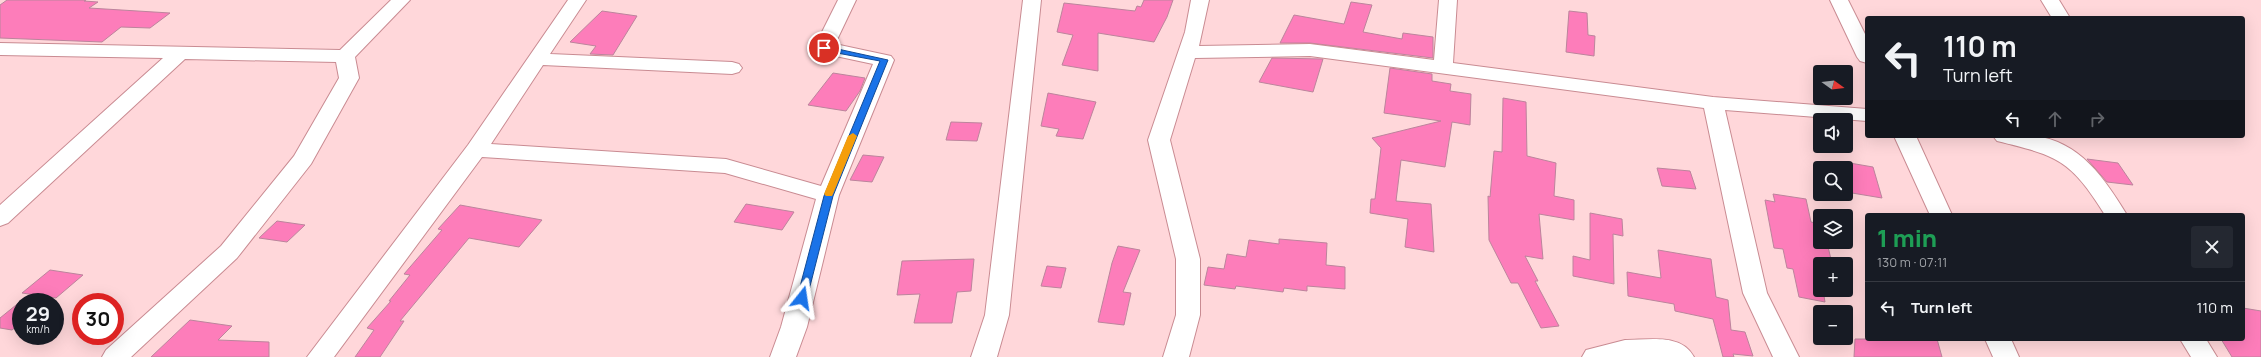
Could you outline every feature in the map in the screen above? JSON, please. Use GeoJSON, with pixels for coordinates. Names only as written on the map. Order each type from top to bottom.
{"type":"FeatureCollection","features":[{"type":"Feature","properties":{"kind":"street"},"geometry":{"type":"LineString","coordinates":[[0,49],[345,56],[401,0]]}},
{"type":"Feature","properties":{"kind":"street"},"geometry":{"type":"LineString","coordinates":[[320,357],[476,150],[577,0]]}},
{"type":"Feature","properties":{"kind":"street"},"geometry":{"type":"LineString","coordinates":[[783,357],[794,327],[828,196],[884,60],[824,48],[847,0]]}},
{"type":"Feature","properties":{"kind":"street"},"geometry":{"type":"LineString","coordinates":[[984,357],[997,315],[1032,0]]}},
{"type":"Feature","properties":{"kind":"street"},"geometry":{"type":"LineString","coordinates":[[1176,357],[1188,315],[1188,259],[1159,140],[1194,32],[1200,0]]}},
{"type":"Feature","properties":{"kind":"street"},"geometry":{"type":"LineString","coordinates":[[1443,69],[1448,0]]}},
{"type":"Feature","properties":{"kind":"street"},"geometry":{"type":"LineString","coordinates":[[1839,0],[1865,53]]}},
{"type":"Feature","properties":{"kind":"street"},"geometry":{"type":"LineString","coordinates":[[2050,0],[2060,16]]}},
{"type":"Feature","properties":{"kind":"street"},"geometry":{"type":"LineString","coordinates":[[1187,52],[1310,50],[1443,69],[1713,103],[1865,115]]}},
{"type":"Feature","properties":{"kind":"street"},"geometry":{"type":"LineString","coordinates":[[0,218],[180,53]]}},
{"type":"Feature","properties":{"kind":"street"},"geometry":{"type":"LineString","coordinates":[[115,357],[229,252],[304,159],[349,78],[345,56]]}},
{"type":"Feature","properties":{"kind":"street"},"geometry":{"type":"LineString","coordinates":[[537,59],[732,68]]}},
{"type":"Feature","properties":{"kind":"street"},"geometry":{"type":"LineString","coordinates":[[1713,103],[1755,293],[1786,357]]}},
{"type":"Feature","properties":{"kind":"street"},"geometry":{"type":"LineString","coordinates":[[1906,138],[1940,213]]}},
{"type":"Feature","properties":{"kind":"street"},"geometry":{"type":"LineString","coordinates":[[2016,138],[2033,141],[2072,159],[2103,193],[2115,213]]}},
{"type":"Feature","properties":{"kind":"street"},"geometry":{"type":"LineString","coordinates":[[476,150],[726,166],[828,196]]}},
{"type":"Feature","properties":{"kind":"street"},"geometry":{"type":"LineString","coordinates":[[1999,341],[2006,357]]}},
{"type":"Feature","properties":{"kind":"street"},"geometry":{"type":"LineString","coordinates":[[2194,341],[2204,357]]}},
{"type":"Feature","properties":{"kind":"street"},"geometry":{"type":"LineString","coordinates":[[1595,357],[1625,350],[1673,350],[1680,357]]}},
{"type":"Feature","properties":{"kind":"building"},"geometry":{"type":"Polygon","coordinates":[[[7,0],[86,0],[84,1],[98,2],[89,8],[170,13],[150,28],[121,27],[102,42],[0,38],[0,5],[7,0]]]}},
{"type":"Feature","properties":{"kind":"building"},"geometry":{"type":"Polygon","coordinates":[[[1144,0],[1173,0],[1167,17],[1154,42],[1098,33],[1098,71],[1062,65],[1073,35],[1057,32],[1064,3],[1135,11],[1137,6],[1141,7],[1144,0]]]}},
{"type":"Feature","properties":{"kind":"building"},"geometry":{"type":"Polygon","coordinates":[[[1351,2],[1372,5],[1363,32],[1402,39],[1403,33],[1433,37],[1433,58],[1310,43],[1280,43],[1294,15],[1344,24],[1351,2]]]}},
{"type":"Feature","properties":{"kind":"building"},"geometry":{"type":"Polygon","coordinates":[[[602,11],[637,16],[613,55],[590,54],[596,46],[570,42],[602,11]]]}},
{"type":"Feature","properties":{"kind":"building"},"geometry":{"type":"Polygon","coordinates":[[[1569,11],[1587,13],[1588,35],[1595,36],[1594,56],[1566,52],[1569,11]]]}},
{"type":"Feature","properties":{"kind":"building"},"geometry":{"type":"Polygon","coordinates":[[[1272,58],[1323,59],[1313,92],[1259,82],[1272,58]]]}},
{"type":"Feature","properties":{"kind":"building"},"geometry":{"type":"Polygon","coordinates":[[[1390,68],[1432,74],[1432,81],[1451,84],[1450,91],[1471,94],[1470,125],[1452,122],[1445,167],[1401,160],[1396,201],[1431,204],[1434,252],[1405,247],[1408,219],[1370,213],[1371,199],[1375,199],[1381,148],[1372,138],[1441,121],[1384,113],[1390,68]]]}},
{"type":"Feature","properties":{"kind":"building"},"geometry":{"type":"Polygon","coordinates":[[[833,73],[865,78],[860,91],[846,111],[808,105],[833,73]]]}},
{"type":"Feature","properties":{"kind":"building"},"geometry":{"type":"Polygon","coordinates":[[[1048,93],[1096,102],[1083,139],[1056,136],[1059,129],[1041,126],[1048,93]]]}},
{"type":"Feature","properties":{"kind":"building"},"geometry":{"type":"Polygon","coordinates":[[[1503,98],[1526,102],[1527,156],[1556,163],[1554,196],[1574,200],[1574,220],[1539,214],[1543,259],[1525,256],[1538,281],[1535,281],[1559,326],[1541,328],[1518,283],[1511,283],[1489,240],[1488,196],[1490,197],[1494,151],[1502,152],[1503,98]]]}},
{"type":"Feature","properties":{"kind":"building"},"geometry":{"type":"Polygon","coordinates":[[[951,122],[982,123],[977,141],[946,140],[951,122]]]}},
{"type":"Feature","properties":{"kind":"building"},"geometry":{"type":"Polygon","coordinates":[[[863,155],[884,157],[872,182],[850,180],[863,155]]]}},
{"type":"Feature","properties":{"kind":"building"},"geometry":{"type":"Polygon","coordinates":[[[2087,159],[2118,163],[2133,185],[2107,182],[2087,159]]]}},
{"type":"Feature","properties":{"kind":"building"},"geometry":{"type":"Polygon","coordinates":[[[1853,164],[1873,167],[1882,198],[1853,193],[1853,164]]]}},
{"type":"Feature","properties":{"kind":"building"},"geometry":{"type":"Polygon","coordinates":[[[1657,168],[1690,171],[1696,189],[1662,186],[1657,168]]]}},
{"type":"Feature","properties":{"kind":"building"},"geometry":{"type":"Polygon","coordinates":[[[1773,194],[1806,199],[1811,222],[1813,222],[1813,249],[1829,249],[1830,257],[1813,257],[1813,297],[1824,297],[1825,302],[1799,297],[1793,269],[1787,268],[1783,249],[1774,248],[1765,200],[1775,202],[1773,194]]]}},
{"type":"Feature","properties":{"kind":"building"},"geometry":{"type":"Polygon","coordinates":[[[746,204],[794,212],[782,230],[734,222],[746,204]]]}},
{"type":"Feature","properties":{"kind":"building"},"geometry":{"type":"Polygon","coordinates":[[[460,205],[542,220],[519,247],[469,238],[400,321],[404,321],[380,357],[355,357],[374,330],[367,328],[391,301],[389,301],[410,275],[404,274],[442,230],[438,229],[460,205]]]}},
{"type":"Feature","properties":{"kind":"building"},"geometry":{"type":"Polygon","coordinates":[[[1590,213],[1622,219],[1623,236],[1613,234],[1614,284],[1573,276],[1573,256],[1590,260],[1590,213]]]}},
{"type":"Feature","properties":{"kind":"building"},"geometry":{"type":"Polygon","coordinates":[[[277,221],[305,225],[287,242],[259,238],[277,221]]]}},
{"type":"Feature","properties":{"kind":"building"},"geometry":{"type":"Polygon","coordinates":[[[1279,239],[1327,243],[1326,265],[1345,267],[1345,289],[1307,286],[1307,291],[1284,288],[1283,292],[1236,286],[1235,289],[1204,285],[1208,267],[1224,269],[1227,254],[1246,257],[1249,240],[1279,244],[1279,239]]]}},
{"type":"Feature","properties":{"kind":"building"},"geometry":{"type":"Polygon","coordinates":[[[1118,246],[1140,250],[1123,292],[1131,293],[1124,325],[1098,322],[1112,263],[1118,246]]]}},
{"type":"Feature","properties":{"kind":"building"},"geometry":{"type":"Polygon","coordinates":[[[1658,250],[1711,259],[1716,297],[1728,300],[1731,330],[1745,332],[1753,356],[1733,354],[1734,357],[1723,357],[1713,319],[1675,311],[1674,304],[1628,296],[1627,272],[1661,278],[1658,250]]]}},
{"type":"Feature","properties":{"kind":"building"},"geometry":{"type":"Polygon","coordinates":[[[974,259],[971,291],[957,292],[952,323],[914,323],[920,294],[897,295],[902,261],[974,259]]]}},
{"type":"Feature","properties":{"kind":"building"},"geometry":{"type":"Polygon","coordinates":[[[1047,266],[1066,268],[1061,288],[1041,286],[1047,266]]]}},
{"type":"Feature","properties":{"kind":"building"},"geometry":{"type":"Polygon","coordinates":[[[50,270],[83,275],[62,293],[22,293],[50,270]]]}},
{"type":"Feature","properties":{"kind":"building"},"geometry":{"type":"Polygon","coordinates":[[[12,308],[12,330],[0,328],[0,318],[12,308]]]}},
{"type":"Feature","properties":{"kind":"building"},"geometry":{"type":"Polygon","coordinates":[[[2245,308],[2261,311],[2261,357],[2232,357],[2222,341],[2245,341],[2245,308]]]}},
{"type":"Feature","properties":{"kind":"building"},"geometry":{"type":"Polygon","coordinates":[[[190,320],[232,326],[218,340],[269,342],[269,357],[151,357],[190,320]]]}},
{"type":"Feature","properties":{"kind":"building"},"geometry":{"type":"Polygon","coordinates":[[[1855,339],[1865,339],[1865,341],[1938,341],[1942,357],[1854,357],[1855,339]]]}},
{"type":"Feature","properties":{"kind":"slow traffic"},"geometry":{"type":"LineString","coordinates":[[829,194],[853,136]]}},
{"type":"Feature","properties":{"kind":"route"},"geometry":{"type":"LineString","coordinates":[[802,298],[828,196],[884,60],[824,48]]}}]}
